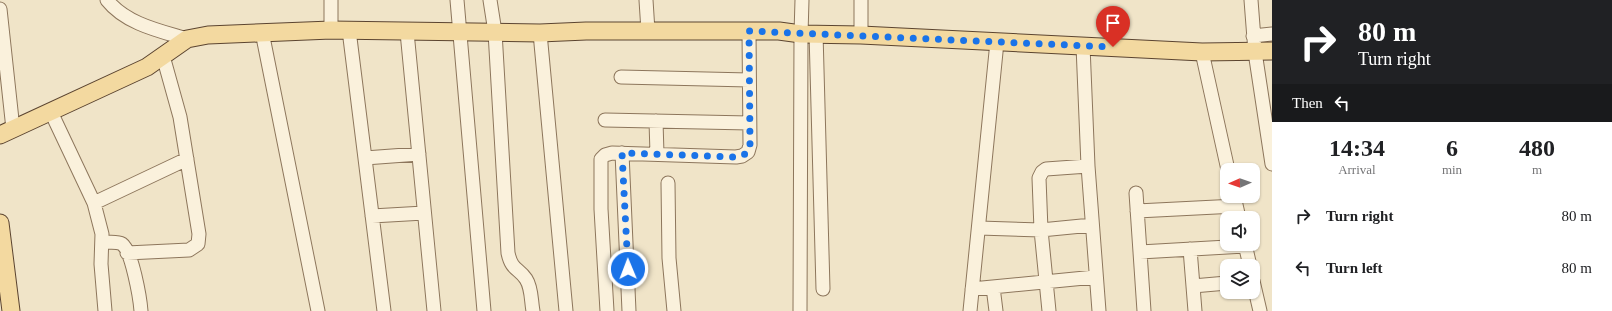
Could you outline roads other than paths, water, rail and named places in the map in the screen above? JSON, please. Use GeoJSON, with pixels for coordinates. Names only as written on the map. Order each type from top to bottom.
{"type":"FeatureCollection","features":[{"type":"Feature","properties":{"kind":"main road"},"geometry":{"type":"LineString","coordinates":[[7,132],[147,67],[187,39],[208,35],[331,30],[540,33],[586,31],[779,31],[1202,52],[1254,44],[1272,52]]}},
{"type":"Feature","properties":{"kind":"main road"},"geometry":{"type":"LineString","coordinates":[[0,223],[4,273],[11,311]]}},
{"type":"Feature","properties":{"kind":"street"},"geometry":{"type":"LineString","coordinates":[[107,0],[120,12],[136,22],[187,39]]}},
{"type":"Feature","properties":{"kind":"street"},"geometry":{"type":"LineString","coordinates":[[331,0],[331,30]]}},
{"type":"Feature","properties":{"kind":"street"},"geometry":{"type":"LineString","coordinates":[[457,0],[484,311]]}},
{"type":"Feature","properties":{"kind":"street"},"geometry":{"type":"LineString","coordinates":[[490,0],[495,32],[508,253],[510,263],[514,269],[525,278],[529,285],[533,311]]}},
{"type":"Feature","properties":{"kind":"street"},"geometry":{"type":"LineString","coordinates":[[646,0],[648,31]]}},
{"type":"Feature","properties":{"kind":"street"},"geometry":{"type":"LineString","coordinates":[[802,0],[808,33],[823,289]]}},
{"type":"Feature","properties":{"kind":"street"},"geometry":{"type":"LineString","coordinates":[[861,0],[862,34]]}},
{"type":"Feature","properties":{"kind":"street"},"geometry":{"type":"LineString","coordinates":[[1251,0],[1254,44],[1272,164]]}},
{"type":"Feature","properties":{"kind":"street"},"geometry":{"type":"LineString","coordinates":[[0,9],[7,132]]}},
{"type":"Feature","properties":{"kind":"street"},"geometry":{"type":"LineString","coordinates":[[349,30],[384,311]]}},
{"type":"Feature","properties":{"kind":"street"},"geometry":{"type":"LineString","coordinates":[[607,311],[600,209],[601,159],[605,155],[612,153],[742,156],[748,152],[750,145],[749,31]]}},
{"type":"Feature","properties":{"kind":"street"},"geometry":{"type":"LineString","coordinates":[[262,32],[318,311]]}},
{"type":"Feature","properties":{"kind":"street"},"geometry":{"type":"LineString","coordinates":[[408,32],[434,311]]}},
{"type":"Feature","properties":{"kind":"street"},"geometry":{"type":"LineString","coordinates":[[540,33],[566,311]]}},
{"type":"Feature","properties":{"kind":"street"},"geometry":{"type":"LineString","coordinates":[[800,311],[808,33]]}},
{"type":"Feature","properties":{"kind":"street"},"geometry":{"type":"LineString","coordinates":[[1254,44],[1272,34]]}},
{"type":"Feature","properties":{"kind":"street"},"geometry":{"type":"LineString","coordinates":[[970,311],[997,42]]}},
{"type":"Feature","properties":{"kind":"street"},"geometry":{"type":"LineString","coordinates":[[1083,46],[1088,166],[1099,311]]}},
{"type":"Feature","properties":{"kind":"street"},"geometry":{"type":"LineString","coordinates":[[1202,52],[1226,163]]}},
{"type":"Feature","properties":{"kind":"street"},"geometry":{"type":"LineString","coordinates":[[127,253],[189,250],[198,244],[199,234],[180,118],[163,56]]}},
{"type":"Feature","properties":{"kind":"street"},"geometry":{"type":"LineString","coordinates":[[621,77],[749,80]]}},
{"type":"Feature","properties":{"kind":"street"},"geometry":{"type":"LineString","coordinates":[[51,112],[94,203],[103,242],[101,264],[105,311]]}},
{"type":"Feature","properties":{"kind":"street"},"geometry":{"type":"LineString","coordinates":[[605,120],[749,123]]}},
{"type":"Feature","properties":{"kind":"street"},"geometry":{"type":"LineString","coordinates":[[656,121],[657,154]]}},
{"type":"Feature","properties":{"kind":"street"},"geometry":{"type":"LineString","coordinates":[[622,153],[629,311]]}},
{"type":"Feature","properties":{"kind":"street"},"geometry":{"type":"LineString","coordinates":[[365,158],[419,154]]}},
{"type":"Feature","properties":{"kind":"street"},"geometry":{"type":"LineString","coordinates":[[94,203],[187,159]]}},
{"type":"Feature","properties":{"kind":"street"},"geometry":{"type":"LineString","coordinates":[[1049,311],[1041,230],[1039,178],[1042,172],[1046,169],[1088,166]]}},
{"type":"Feature","properties":{"kind":"street"},"geometry":{"type":"LineString","coordinates":[[668,183],[669,258],[674,311]]}},
{"type":"Feature","properties":{"kind":"street"},"geometry":{"type":"LineString","coordinates":[[1136,193],[1144,311]]}},
{"type":"Feature","properties":{"kind":"street"},"geometry":{"type":"LineString","coordinates":[[1137,211],[1236,207]]}},
{"type":"Feature","properties":{"kind":"street"},"geometry":{"type":"LineString","coordinates":[[372,216],[424,213]]}},
{"type":"Feature","properties":{"kind":"street"},"geometry":{"type":"LineString","coordinates":[[979,228],[1041,230],[1092,225]]}},
{"type":"Feature","properties":{"kind":"street"},"geometry":{"type":"LineString","coordinates":[[103,242],[122,244],[127,253],[140,296],[141,311]]}},
{"type":"Feature","properties":{"kind":"street"},"geometry":{"type":"LineString","coordinates":[[1140,252],[1220,247]]}},
{"type":"Feature","properties":{"kind":"street"},"geometry":{"type":"LineString","coordinates":[[1190,249],[1195,311]]}},
{"type":"Feature","properties":{"kind":"street"},"geometry":{"type":"LineString","coordinates":[[972,289],[1096,278]]}},
{"type":"Feature","properties":{"kind":"street"},"geometry":{"type":"LineString","coordinates":[[1193,286],[1220,284]]}},
{"type":"Feature","properties":{"kind":"street"},"geometry":{"type":"LineString","coordinates":[[993,287],[996,311]]}},
{"type":"Feature","properties":{"kind":"street"},"geometry":{"type":"LineString","coordinates":[[1257,299],[1260,311]]}}]}
